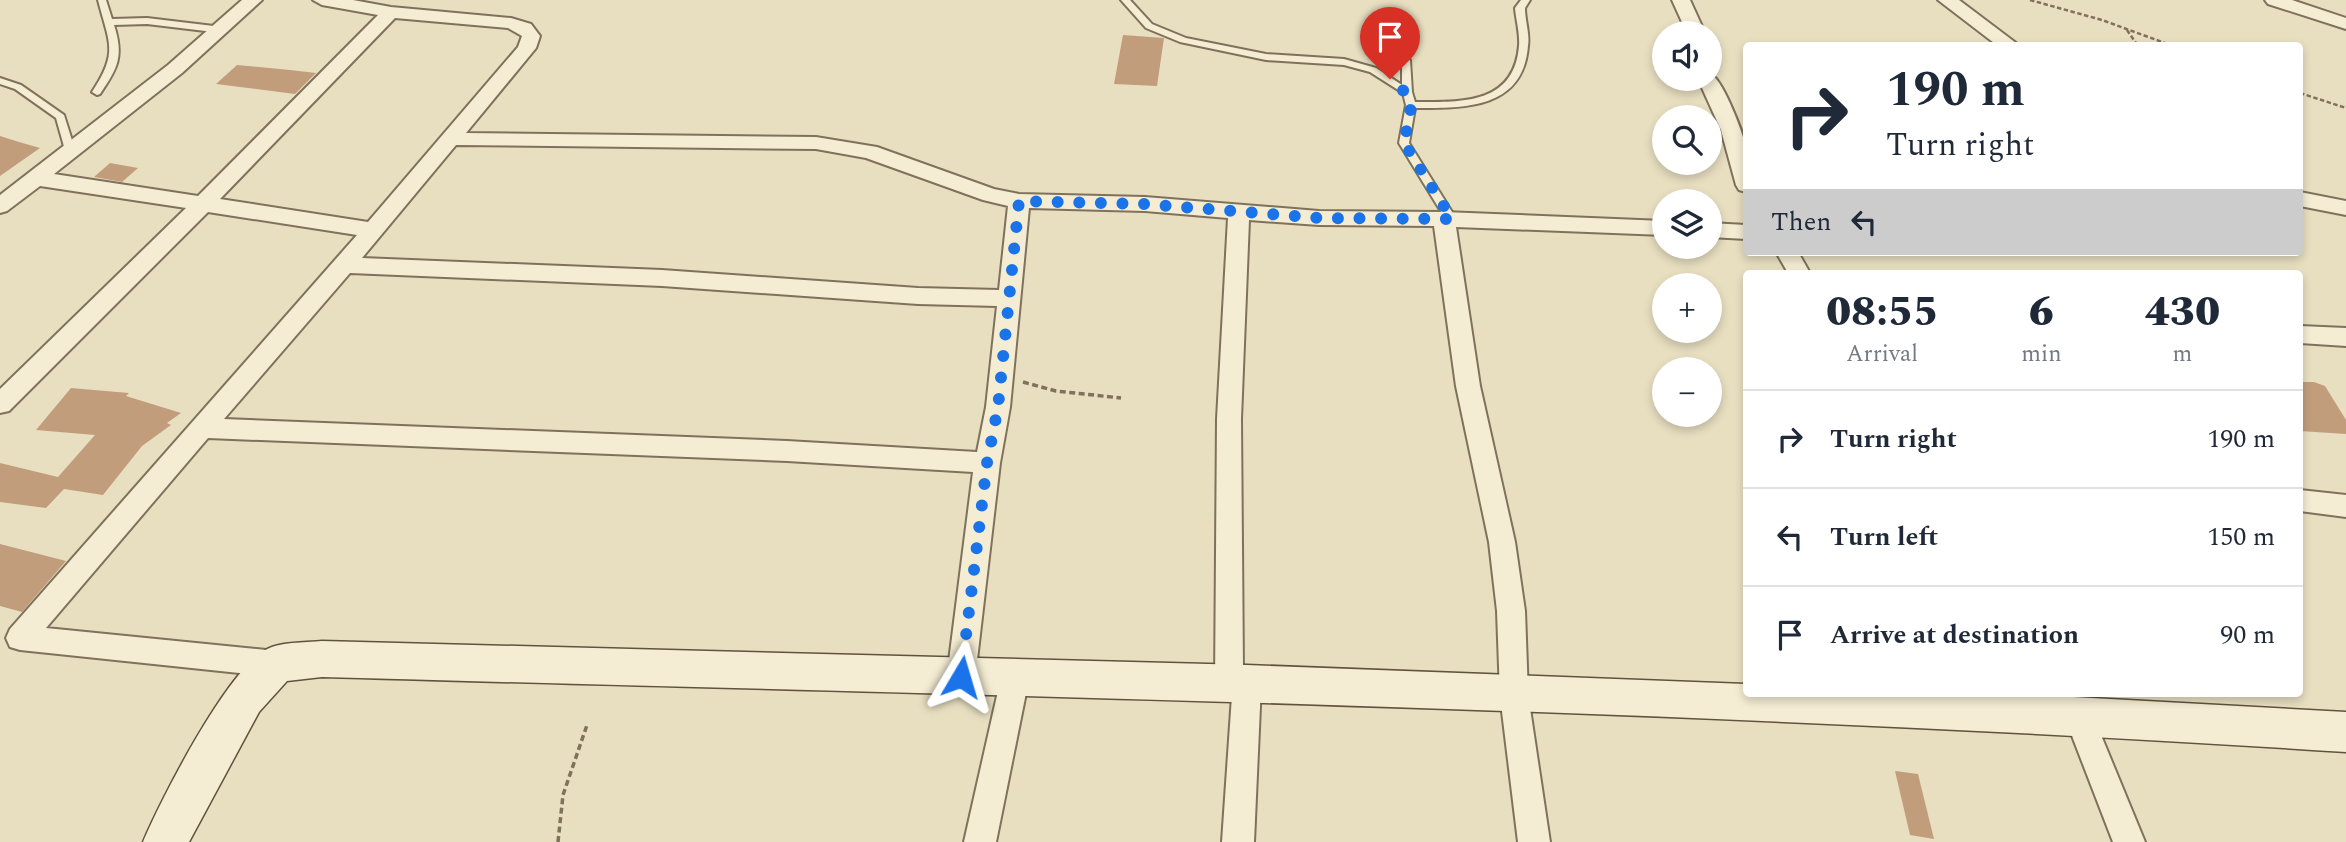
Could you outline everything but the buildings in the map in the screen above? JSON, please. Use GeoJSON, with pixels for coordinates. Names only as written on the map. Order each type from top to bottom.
{"type":"FeatureCollection","features":[{"type":"Feature","properties":{"kind":"street"},"geometry":{"type":"LineString","coordinates":[[0,206],[222,30],[253,0]]}},
{"type":"Feature","properties":{"kind":"street"},"geometry":{"type":"LineString","coordinates":[[10,636],[344,265],[527,48],[531,36],[525,28],[511,23],[391,12],[322,0]]}},
{"type":"Feature","properties":{"kind":"street"},"geometry":{"type":"LineString","coordinates":[[1682,0],[1691,21]]}},
{"type":"Feature","properties":{"kind":"street"},"geometry":{"type":"LineString","coordinates":[[1947,0],[2005,42]]}},
{"type":"Feature","properties":{"kind":"street"},"geometry":{"type":"LineString","coordinates":[[2274,0],[2346,24]]}},
{"type":"Feature","properties":{"kind":"street"},"geometry":{"type":"LineString","coordinates":[[0,404],[391,12]]}},
{"type":"Feature","properties":{"kind":"street"},"geometry":{"type":"LineString","coordinates":[[1714,91],[1731,130],[1743,174]]}},
{"type":"Feature","properties":{"kind":"street"},"geometry":{"type":"LineString","coordinates":[[449,139],[816,143],[870,152],[990,195],[1019,201],[1133,203],[1319,218],[1448,219],[1652,228]]}},
{"type":"Feature","properties":{"kind":"street"},"geometry":{"type":"LineString","coordinates":[[35,178],[373,230]]}},
{"type":"Feature","properties":{"kind":"street"},"geometry":{"type":"LineString","coordinates":[[2303,200],[2345,209]]}},
{"type":"Feature","properties":{"kind":"street"},"geometry":{"type":"LineString","coordinates":[[961,677],[987,463],[998,407],[1019,201]]}},
{"type":"Feature","properties":{"kind":"street"},"geometry":{"type":"LineString","coordinates":[[1238,842],[1238,684],[1229,419],[1239,213]]}},
{"type":"Feature","properties":{"kind":"street"},"geometry":{"type":"LineString","coordinates":[[1448,219],[1468,386],[1502,542],[1511,611],[1514,695],[1534,842]]}},
{"type":"Feature","properties":{"kind":"street"},"geometry":{"type":"LineString","coordinates":[[1722,231],[1743,232]]}},
{"type":"Feature","properties":{"kind":"street"},"geometry":{"type":"LineString","coordinates":[[344,265],[662,278],[918,296],[1009,298]]}},
{"type":"Feature","properties":{"kind":"street"},"geometry":{"type":"LineString","coordinates":[[2303,335],[2346,337]]}},
{"type":"Feature","properties":{"kind":"street"},"geometry":{"type":"LineString","coordinates":[[200,428],[787,451],[987,463]]}},
{"type":"Feature","properties":{"kind":"street"},"geometry":{"type":"LineString","coordinates":[[2303,501],[2346,506]]}},
{"type":"Feature","properties":{"kind":"street"},"geometry":{"type":"LineString","coordinates":[[10,636],[277,664],[323,659],[1238,684],[1514,695],[1967,702],[2080,715],[2346,732]]}},
{"type":"Feature","properties":{"kind":"street"},"geometry":{"type":"LineString","coordinates":[[165,842],[220,737],[244,699],[277,664]]}},
{"type":"Feature","properties":{"kind":"street"},"geometry":{"type":"LineString","coordinates":[[980,842],[1015,678]]}},
{"type":"Feature","properties":{"kind":"street"},"geometry":{"type":"LineString","coordinates":[[2080,715],[2129,842]]}},
{"type":"Feature","properties":{"kind":"lane"},"geometry":{"type":"LineString","coordinates":[[97,92],[113,68],[117,48],[102,0]]}},
{"type":"Feature","properties":{"kind":"lane"},"geometry":{"type":"LineString","coordinates":[[1125,0],[1149,26],[1183,40],[1266,57],[1344,62],[1373,70],[1407,92]]}},
{"type":"Feature","properties":{"kind":"lane"},"geometry":{"type":"LineString","coordinates":[[1411,105],[1485,101],[1504,92],[1521,64],[1524,43],[1520,8],[1526,0]]}},
{"type":"Feature","properties":{"kind":"lane"},"geometry":{"type":"LineString","coordinates":[[108,22],[157,21],[222,30]]}},
{"type":"Feature","properties":{"kind":"lane"},"geometry":{"type":"LineString","coordinates":[[1407,62],[1407,92],[1411,105],[1404,143],[1448,219]]}},
{"type":"Feature","properties":{"kind":"lane"},"geometry":{"type":"LineString","coordinates":[[0,81],[18,87],[61,117],[70,150]]}},
{"type":"Feature","properties":{"kind":"path"},"geometry":{"type":"LineString","coordinates":[[2030,0],[2162,42]]}},
{"type":"Feature","properties":{"kind":"path"},"geometry":{"type":"LineString","coordinates":[[2125,29],[2135,42]]}},
{"type":"Feature","properties":{"kind":"path"},"geometry":{"type":"LineString","coordinates":[[2303,94],[2346,108]]}},
{"type":"Feature","properties":{"kind":"path"},"geometry":{"type":"LineString","coordinates":[[1000,372],[1056,391],[1121,398]]}},
{"type":"Feature","properties":{"kind":"path"},"geometry":{"type":"LineString","coordinates":[[558,842],[563,795],[587,725]]}},
{"type":"Feature","properties":{"kind":"route"},"geometry":{"type":"LineString","coordinates":[[961,677],[987,463],[998,407],[1001,351],[1019,201],[1097,201],[1319,218],[1452,219],[1404,143],[1411,105],[1407,92],[1390,79]]}}]}
